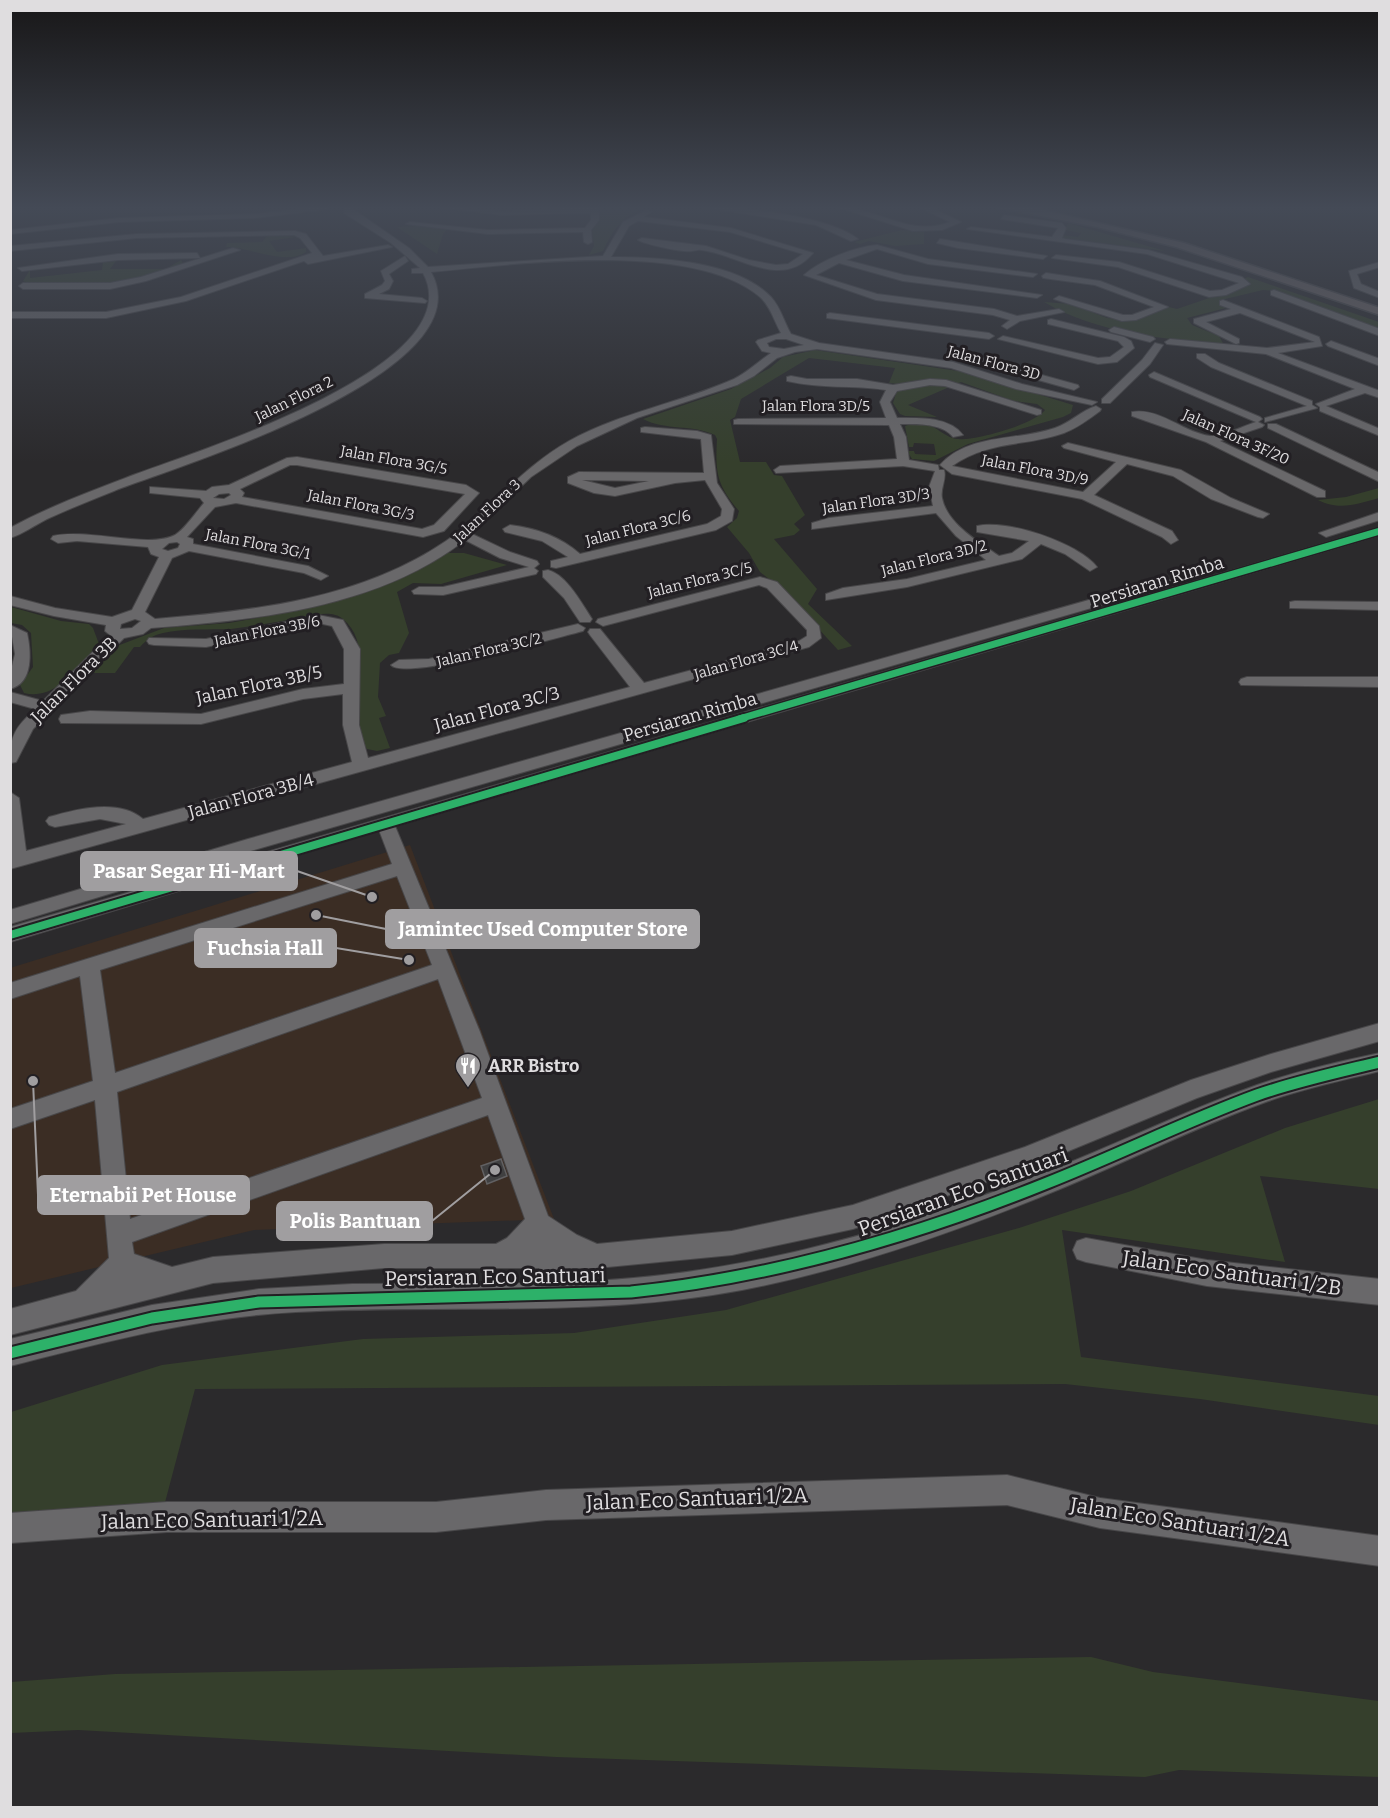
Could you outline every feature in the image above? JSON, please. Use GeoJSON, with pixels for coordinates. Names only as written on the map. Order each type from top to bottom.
{"type":"FeatureCollection","features":[{"type":"Feature","properties":{"kind":"main road"},"geometry":{"type":"LineString","coordinates":[[1320,292],[1380,312]]}},
{"type":"Feature","properties":{"kind":"main road"},"geometry":{"type":"LineString","coordinates":[[1334,292],[1380,307]]}},
{"type":"Feature","properties":{"kind":"street"},"geometry":{"type":"LineString","coordinates":[[10,315],[101,316],[183,299],[205,292]]}},
{"type":"Feature","properties":{"kind":"street"},"geometry":{"type":"LineString","coordinates":[[376,292],[368,296],[422,302]]}},
{"type":"Feature","properties":{"kind":"street","name":"Jalan Flora 2"},"geometry":{"type":"LineString","coordinates":[[10,524],[94,487],[258,427],[321,397],[372,365],[391,349],[419,315],[423,292]]}},
{"type":"Feature","properties":{"kind":"street","name":"Jalan Flora 2"},"geometry":{"type":"LineString","coordinates":[[10,534],[140,476],[267,430],[332,400],[366,379],[420,332],[430,314],[434,292]]}},
{"type":"Feature","properties":{"kind":"street"},"geometry":{"type":"LineString","coordinates":[[758,292],[771,302],[782,321],[785,333],[803,345]]}},
{"type":"Feature","properties":{"kind":"street"},"geometry":{"type":"LineString","coordinates":[[859,292],[872,296],[994,312],[1017,319],[1059,312]]}},
{"type":"Feature","properties":{"kind":"street"},"geometry":{"type":"LineString","coordinates":[[1012,292],[1037,295],[1059,312],[1092,325],[1154,342],[1160,337],[1170,342],[1267,351],[1330,340],[1367,329]]}},
{"type":"Feature","properties":{"kind":"street"},"geometry":{"type":"LineString","coordinates":[[1059,299],[1122,318],[1133,318],[1163,307],[1121,292]]}},
{"type":"Feature","properties":{"kind":"street"},"geometry":{"type":"LineString","coordinates":[[1202,292],[1218,294],[1226,292]]}},
{"type":"Feature","properties":{"kind":"street"},"geometry":{"type":"LineString","coordinates":[[1274,293],[1380,333]]}},
{"type":"Feature","properties":{"kind":"street"},"geometry":{"type":"LineString","coordinates":[[1223,303],[1330,340],[1380,363]]}},
{"type":"Feature","properties":{"kind":"street"},"geometry":{"type":"LineString","coordinates":[[1236,341],[1197,321],[1240,310]]}},
{"type":"Feature","properties":{"kind":"street"},"geometry":{"type":"LineString","coordinates":[[830,316],[1098,361],[1113,360],[1129,348],[1128,343],[1120,339],[1051,322]]}},
{"type":"Feature","properties":{"kind":"street"},"geometry":{"type":"LineString","coordinates":[[987,344],[1017,319]]}},
{"type":"Feature","properties":{"kind":"street"},"geometry":{"type":"LineString","coordinates":[[777,353],[761,344],[764,340],[785,333]]}},
{"type":"Feature","properties":{"kind":"street"},"geometry":{"type":"LineString","coordinates":[[824,335],[837,340],[987,344],[1074,387]]}},
{"type":"Feature","properties":{"kind":"street","name":"Jalan Flora 3D"},"geometry":{"type":"LineString","coordinates":[[803,345],[953,365],[1020,387],[1094,405],[1106,401],[1146,362],[1154,342]]}},
{"type":"Feature","properties":{"kind":"street","name":"Jalan Flora 3"},"geometry":{"type":"LineString","coordinates":[[10,600],[117,628],[142,619],[243,615],[305,603],[393,575],[448,547],[465,535],[521,479],[556,454],[633,416],[702,395],[744,379],[770,361],[777,353],[803,345]]}},
{"type":"Feature","properties":{"kind":"street"},"geometry":{"type":"LineString","coordinates":[[1267,351],[1380,395]]}},
{"type":"Feature","properties":{"kind":"street"},"geometry":{"type":"LineString","coordinates":[[1201,356],[1215,365],[1380,433]]}},
{"type":"Feature","properties":{"kind":"street"},"geometry":{"type":"LineString","coordinates":[[1154,375],[1264,422],[1380,478]]}},
{"type":"Feature","properties":{"kind":"street"},"geometry":{"type":"LineString","coordinates":[[791,379],[807,382],[857,382],[893,388],[930,382],[953,384],[1037,412]]}},
{"type":"Feature","properties":{"kind":"street"},"geometry":{"type":"LineString","coordinates":[[893,388],[885,402],[900,437],[903,462]]}},
{"type":"Feature","properties":{"kind":"street"},"geometry":{"type":"LineString","coordinates":[[1210,440],[1364,390]]}},
{"type":"Feature","properties":{"kind":"street"},"geometry":{"type":"LineString","coordinates":[[995,560],[957,529],[939,509],[935,489],[943,469],[979,446],[1058,434],[1075,424],[1094,405]]}},
{"type":"Feature","properties":{"kind":"street","name":"Jalan Flora 3F/20"},"geometry":{"type":"LineString","coordinates":[[1136,414],[1150,417],[1210,440],[1321,494]]}},
{"type":"Feature","properties":{"kind":"street","name":"Jalan Flora 3D/5"},"geometry":{"type":"LineString","coordinates":[[738,422],[931,421],[957,435]]}},
{"type":"Feature","properties":{"kind":"street"},"geometry":{"type":"LineString","coordinates":[[645,430],[705,436],[709,440],[710,476],[684,478],[579,476],[572,480],[610,492],[684,478]]}},
{"type":"Feature","properties":{"kind":"street"},"geometry":{"type":"LineString","coordinates":[[1068,446],[1126,459],[1263,514]]}},
{"type":"Feature","properties":{"kind":"street"},"geometry":{"type":"LineString","coordinates":[[1086,496],[1126,459]]}},
{"type":"Feature","properties":{"kind":"street","name":"Jalan Flora 3G/5"},"geometry":{"type":"LineString","coordinates":[[233,494],[287,462],[302,461],[466,489],[473,493],[470,498]]}},
{"type":"Feature","properties":{"kind":"street","name":"Jalan Flora 3D/9"},"geometry":{"type":"LineString","coordinates":[[780,470],[903,462],[943,469],[1086,496],[1167,534],[1171,540]]}},
{"type":"Feature","properties":{"kind":"street","name":"Jalan Flora 3C/6"},"geometry":{"type":"LineString","coordinates":[[552,569],[578,559],[711,527],[727,518],[728,509],[715,494],[710,476]]}},
{"type":"Feature","properties":{"kind":"street"},"geometry":{"type":"LineString","coordinates":[[154,490],[223,503],[233,494]]}},
{"type":"Feature","properties":{"kind":"street","name":"Jalan Flora 3G/3"},"geometry":{"type":"LineString","coordinates":[[233,494],[423,533],[439,528],[470,498]]}},
{"type":"Feature","properties":{"kind":"street"},"geometry":{"type":"LineString","coordinates":[[58,539],[77,537],[179,552],[209,499]]}},
{"type":"Feature","properties":{"kind":"street","name":"Jalan Flora 3D/3"},"geometry":{"type":"LineString","coordinates":[[817,526],[829,522],[939,509]]}},
{"type":"Feature","properties":{"kind":"street","name":"Persiaran Rimba"},"geometry":{"type":"LineString","coordinates":[[10,916],[248,845],[1197,573],[1380,516]]}},
{"type":"Feature","properties":{"kind":"street"},"geometry":{"type":"LineString","coordinates":[[510,529],[527,532],[561,545],[578,559]]}},
{"type":"Feature","properties":{"kind":"street"},"geometry":{"type":"LineString","coordinates":[[982,529],[1038,539],[1060,548],[1089,567]]}},
{"type":"Feature","properties":{"kind":"street","name":"Persiaran Rimba"},"geometry":{"type":"LineString","coordinates":[[10,935],[385,822],[1030,636],[1380,531]]}},
{"type":"Feature","properties":{"kind":"street"},"geometry":{"type":"LineString","coordinates":[[465,535],[532,568]]}},
{"type":"Feature","properties":{"kind":"street","name":"Jalan Flora 3D/2"},"geometry":{"type":"LineString","coordinates":[[831,597],[843,592],[907,583],[1023,554],[1038,539]]}},
{"type":"Feature","properties":{"kind":"street","name":"Jalan Flora 3G/1"},"geometry":{"type":"LineString","coordinates":[[183,543],[308,570],[321,576]]}},
{"type":"Feature","properties":{"kind":"street"},"geometry":{"type":"LineString","coordinates":[[448,547],[504,555]]}},
{"type":"Feature","properties":{"kind":"street"},"geometry":{"type":"LineString","coordinates":[[142,619],[162,549]]}},
{"type":"Feature","properties":{"kind":"street"},"geometry":{"type":"LineString","coordinates":[[419,591],[443,591],[532,568],[552,569],[569,595],[582,624],[599,627],[641,690]]}},
{"type":"Feature","properties":{"kind":"street","name":"Jalan Flora 3C/5"},"geometry":{"type":"LineString","coordinates":[[599,627],[760,581],[772,585],[795,608]]}},
{"type":"Feature","properties":{"kind":"street"},"geometry":{"type":"LineString","coordinates":[[1295,605],[1380,606]]}},
{"type":"Feature","properties":{"kind":"street","name":"Jalan Flora 3C/4"},"geometry":{"type":"LineString","coordinates":[[641,690],[810,641],[814,638],[814,629],[795,608]]}},
{"type":"Feature","properties":{"kind":"street","name":"Jalan Flora 3B/6"},"geometry":{"type":"LineString","coordinates":[[154,641],[214,642],[310,620],[332,621],[343,629],[352,649],[352,733],[362,766]]}},
{"type":"Feature","properties":{"kind":"street","name":"Jalan Flora 3C/2"},"geometry":{"type":"LineString","coordinates":[[399,665],[429,664],[582,624]]}},
{"type":"Feature","properties":{"kind":"street","name":"Jalan Flora 3B"},"geometry":{"type":"LineString","coordinates":[[10,758],[26,727],[47,707],[117,628]]}},
{"type":"Feature","properties":{"kind":"street"},"geometry":{"type":"LineString","coordinates":[[10,629],[20,633],[24,659],[22,669],[10,684]]}},
{"type":"Feature","properties":{"kind":"street"},"geometry":{"type":"LineString","coordinates":[[1247,682],[1380,682]]}},
{"type":"Feature","properties":{"kind":"street","name":"Jalan Flora 3B/5"},"geometry":{"type":"LineString","coordinates":[[67,719],[90,716],[201,719],[303,694],[351,688]]}},
{"type":"Feature","properties":{"kind":"street","name":"Jalan Flora 3C/3"},"geometry":{"type":"LineString","coordinates":[[362,766],[641,690]]}},
{"type":"Feature","properties":{"kind":"street"},"geometry":{"type":"LineString","coordinates":[[10,697],[47,707]]}},
{"type":"Feature","properties":{"kind":"street","name":"Jalan Flora 3B/4"},"geometry":{"type":"LineString","coordinates":[[14,861],[362,766]]}},
{"type":"Feature","properties":{"kind":"street"},"geometry":{"type":"LineString","coordinates":[[10,798],[14,861]]}},
{"type":"Feature","properties":{"kind":"street"},"geometry":{"type":"LineString","coordinates":[[55,821],[81,814],[126,815],[134,817],[140,826]]}},
{"type":"Feature","properties":{"kind":"street"},"geometry":{"type":"LineString","coordinates":[[385,822],[444,969],[551,1257],[554,1297]]}},
{"type":"Feature","properties":{"kind":"street"},"geometry":{"type":"LineString","coordinates":[[10,991],[404,867]]}},
{"type":"Feature","properties":{"kind":"street"},"geometry":{"type":"LineString","coordinates":[[89,965],[106,1085],[110,1155],[123,1263]]}},
{"type":"Feature","properties":{"kind":"street"},"geometry":{"type":"LineString","coordinates":[[10,1119],[444,969]]}},
{"type":"Feature","properties":{"kind":"street","name":"Persiaran Eco Santuari"},"geometry":{"type":"LineString","coordinates":[[10,1322],[213,1270],[300,1261],[384,1256],[597,1256],[732,1243],[853,1217],[1029,1156],[1191,1090],[1271,1063],[1380,1032]]}},
{"type":"Feature","properties":{"kind":"street","name":"Persiaran Eco Santuari"},"geometry":{"type":"LineString","coordinates":[[10,1353],[134,1320],[205,1308],[293,1299],[426,1295],[554,1297],[740,1278],[866,1248],[1048,1183],[1210,1114],[1290,1084],[1380,1062]]}},
{"type":"Feature","properties":{"kind":"street"},"geometry":{"type":"LineString","coordinates":[[119,1235],[495,1103]]}},
{"type":"Feature","properties":{"kind":"street"},"geometry":{"type":"LineString","coordinates":[[538,1223],[568,1244],[597,1256]]}},
{"type":"Feature","properties":{"kind":"street"},"geometry":{"type":"LineString","coordinates":[[497,1256],[516,1247],[538,1223]]}},
{"type":"Feature","properties":{"kind":"street","name":"Jalan Eco Santuari 1/2B"},"geometry":{"type":"LineString","coordinates":[[1086,1250],[1207,1273],[1380,1292]]}},
{"type":"Feature","properties":{"kind":"street"},"geometry":{"type":"LineString","coordinates":[[123,1263],[172,1279]]}},
{"type":"Feature","properties":{"kind":"street"},"geometry":{"type":"LineString","coordinates":[[81,1303],[123,1263]]}},
{"type":"Feature","properties":{"kind":"street","name":"Jalan Eco Santuari 1/2A"},"geometry":{"type":"LineString","coordinates":[[10,1528],[167,1517],[436,1517],[546,1505],[1007,1490],[1100,1513],[1380,1551]]}},
{"type":"Feature","properties":{"kind":"shaded area"},"geometry":{"type":"Polygon","coordinates":[[[410,845],[554,1219],[254,1230],[11,1288],[10,968],[410,845]]]}},
{"type":"Feature","properties":{"kind":"green space"},"geometry":{"type":"Polygon","coordinates":[[[1227,292],[1255,292],[1221,300],[1234,306],[1187,318],[1192,325],[1219,336],[1224,345],[1155,337],[1108,328],[1064,313],[1044,302],[1071,304],[1107,318],[1128,320],[1169,307],[1177,309],[1227,292]]]}},
{"type":"Feature","properties":{"kind":"green space"},"geometry":{"type":"Polygon","coordinates":[[[1276,292],[1291,292],[1379,322],[1379,332],[1276,292]]]}},
{"type":"Feature","properties":{"kind":"green space"},"geometry":{"type":"Polygon","coordinates":[[[815,350],[965,372],[1073,405],[1071,413],[1063,417],[968,444],[934,461],[912,459],[907,451],[914,451],[915,454],[936,455],[934,444],[914,443],[913,447],[909,447],[905,426],[929,425],[951,437],[966,439],[1018,426],[1030,421],[1045,410],[1037,404],[1014,401],[961,382],[908,405],[937,417],[905,416],[900,414],[893,403],[899,384],[889,383],[895,368],[809,358],[741,399],[735,417],[730,420],[740,462],[766,462],[774,475],[782,476],[805,515],[794,524],[800,530],[794,535],[774,539],[817,589],[808,604],[852,646],[838,650],[783,590],[760,572],[749,553],[727,527],[737,518],[739,511],[726,494],[719,478],[715,435],[652,423],[643,419],[731,389],[770,368],[783,357],[815,350]]]}},
{"type":"Feature","properties":{"kind":"green space"},"geometry":{"type":"Polygon","coordinates":[[[1379,488],[1379,498],[1356,504],[1341,506],[1318,500],[1346,497],[1379,488]]]}},
{"type":"Feature","properties":{"kind":"green space"},"geometry":{"type":"Polygon","coordinates":[[[445,553],[464,553],[507,565],[441,584],[413,583],[397,592],[409,633],[399,653],[389,655],[380,663],[378,697],[386,716],[379,718],[390,748],[377,751],[367,749],[359,734],[357,700],[359,648],[354,632],[339,616],[316,614],[231,629],[171,631],[150,638],[140,647],[134,647],[115,673],[92,673],[117,646],[164,628],[229,623],[301,610],[327,603],[445,553]]]}},
{"type":"Feature","properties":{"kind":"green space"},"geometry":{"type":"Polygon","coordinates":[[[11,607],[61,621],[89,624],[99,644],[57,687],[36,694],[24,693],[20,685],[33,667],[31,633],[22,625],[11,623],[11,607]]]}},
{"type":"Feature","properties":{"kind":"green space"},"geometry":{"type":"Polygon","coordinates":[[[1379,1099],[1379,1189],[1260,1176],[1285,1262],[1062,1230],[1081,1357],[1379,1396],[1379,1425],[1200,1399],[1065,1384],[195,1389],[163,1510],[11,1518],[11,1412],[162,1365],[363,1339],[574,1333],[726,1310],[1019,1228],[1131,1191],[1285,1128],[1379,1099]]]}},
{"type":"Feature","properties":{"kind":"green space"},"geometry":{"type":"Polygon","coordinates":[[[1091,1657],[1153,1672],[1379,1701],[1379,1777],[1179,1770],[1145,1777],[556,1757],[78,1730],[11,1733],[11,1682],[115,1674],[1091,1657]]]}},
{"type":"Feature","properties":{"kind":"building"},"geometry":{"type":"Polygon","coordinates":[[[501,1159],[507,1176],[487,1184],[481,1166],[501,1159]]]}},
{"type":"Feature","properties":{"kind":"cycle path"},"geometry":{"type":"LineString","coordinates":[[10,935],[352,832],[1380,531]]}},
{"type":"Feature","properties":{"kind":"cycle path"},"geometry":{"type":"LineString","coordinates":[[10,1353],[152,1318],[259,1302],[352,1297],[575,1295],[631,1292],[687,1286],[781,1269],[858,1249],[972,1211],[1077,1171],[1259,1094],[1312,1078],[1380,1062]]}},
{"type":"Feature","properties":{"kind":"place","name":"Pasar Segar Hi-Mart"},"geometry":{"type":"Point","coordinates":[372,897]}},
{"type":"Feature","properties":{"kind":"place","name":"Jamintec Used Computer Store"},"geometry":{"type":"Point","coordinates":[316,915]}},
{"type":"Feature","properties":{"kind":"place","name":"Fuchsia Hall"},"geometry":{"type":"Point","coordinates":[409,960]}},
{"type":"Feature","properties":{"kind":"place","name":"Eternabii Pet House"},"geometry":{"type":"Point","coordinates":[33,1081]}},
{"type":"Feature","properties":{"kind":"place","name":"ARR Bistro"},"geometry":{"type":"Point","coordinates":[468,1089]}},
{"type":"Feature","properties":{"kind":"place","name":"Polis Bantuan"},"geometry":{"type":"Point","coordinates":[495,1170]}}]}
